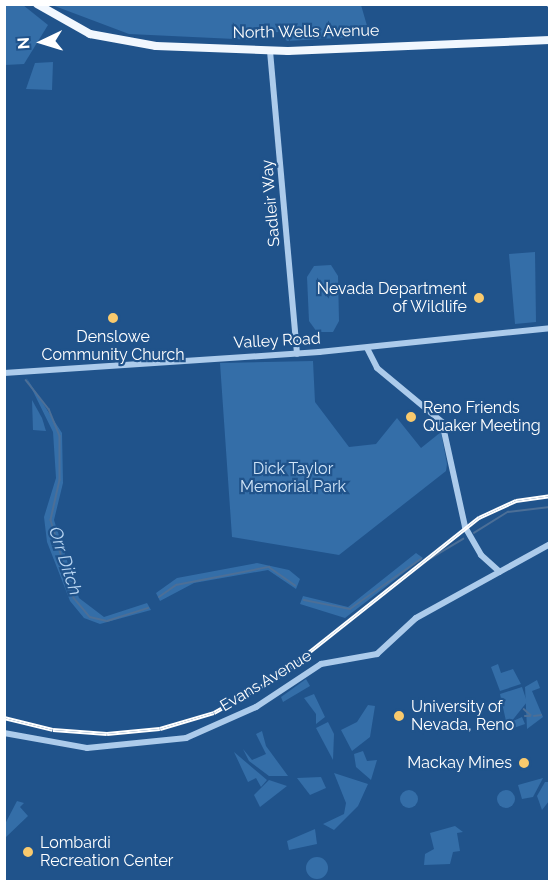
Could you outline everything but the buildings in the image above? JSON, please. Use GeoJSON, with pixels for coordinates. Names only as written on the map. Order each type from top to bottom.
{"type":"FeatureCollection","features":[{"type":"Feature","properties":{"kind":"main road","name":"North Wells Avenue"},"geometry":{"type":"LineString","coordinates":[[37,4],[111,40],[270,51],[549,40]]}},
{"type":"Feature","properties":{"kind":"street","name":"Sadleir Way"},"geometry":{"type":"LineString","coordinates":[[270,51],[297,354]]}},
{"type":"Feature","properties":{"kind":"street","name":"Valley Road"},"geometry":{"type":"LineString","coordinates":[[4,373],[297,354],[549,328]]}},
{"type":"Feature","properties":{"kind":"street"},"geometry":{"type":"LineString","coordinates":[[366,348],[373,364],[442,422],[465,527],[481,555],[500,572]]}},
{"type":"Feature","properties":{"kind":"street","name":"Evans Avenue"},"geometry":{"type":"LineString","coordinates":[[4,733],[87,748],[186,738],[256,706],[321,664],[377,654],[416,618],[549,544]]}},
{"type":"Feature","properties":{"kind":"green space"},"geometry":{"type":"Polygon","coordinates":[[[5,4],[23,5],[48,25],[24,64],[5,65],[5,4]]]}},
{"type":"Feature","properties":{"kind":"green space"},"geometry":{"type":"Polygon","coordinates":[[[52,5],[361,5],[370,36],[287,41],[279,32],[261,33],[256,40],[129,34],[52,5]]]}},
{"type":"Feature","properties":{"kind":"green space"},"geometry":{"type":"Polygon","coordinates":[[[53,62],[52,90],[26,89],[35,63],[53,62]]]}},
{"type":"Feature","properties":{"kind":"green space"},"geometry":{"type":"Polygon","coordinates":[[[535,252],[536,322],[515,324],[509,254],[535,252]]]}},
{"type":"Feature","properties":{"kind":"green space"},"geometry":{"type":"Polygon","coordinates":[[[331,265],[338,276],[339,321],[333,332],[317,332],[309,321],[307,277],[314,266],[331,265]]]}},
{"type":"Feature","properties":{"kind":"green space","name":"Dick Taylor Memorial Park"},"geometry":{"type":"Polygon","coordinates":[[[313,361],[315,402],[349,447],[376,444],[397,418],[421,448],[441,432],[447,464],[446,471],[339,555],[232,537],[220,363],[313,361]]]}},
{"type":"Feature","properties":{"kind":"green space"},"geometry":{"type":"Polygon","coordinates":[[[26,377],[62,433],[63,483],[54,520],[79,598],[104,617],[147,603],[151,610],[100,624],[84,618],[70,601],[47,542],[44,517],[56,478],[53,432],[26,377]]]}},
{"type":"Feature","properties":{"kind":"green space"},"geometry":{"type":"Polygon","coordinates":[[[32,400],[42,418],[46,431],[33,430],[32,400]]]}},
{"type":"Feature","properties":{"kind":"green space"},"geometry":{"type":"Polygon","coordinates":[[[416,553],[423,558],[345,618],[300,604],[303,596],[348,607],[416,553]]]}},
{"type":"Feature","properties":{"kind":"green space"},"geometry":{"type":"Polygon","coordinates":[[[257,563],[289,570],[300,579],[296,589],[268,570],[194,583],[160,601],[156,593],[177,578],[257,563]]]}},
{"type":"Feature","properties":{"kind":"green space"},"geometry":{"type":"Polygon","coordinates":[[[498,664],[501,673],[513,669],[521,684],[500,691],[491,667],[498,664]]]}},
{"type":"Feature","properties":{"kind":"green space"},"geometry":{"type":"Polygon","coordinates":[[[306,679],[310,686],[283,702],[281,697],[306,679]]]}},
{"type":"Feature","properties":{"kind":"green space"},"geometry":{"type":"Polygon","coordinates":[[[537,680],[540,688],[532,691],[543,717],[527,729],[525,687],[537,680]]]}},
{"type":"Feature","properties":{"kind":"green space"},"geometry":{"type":"Polygon","coordinates":[[[522,687],[527,702],[511,722],[522,717],[525,724],[508,730],[500,694],[522,687]]]}},
{"type":"Feature","properties":{"kind":"green space"},"geometry":{"type":"Polygon","coordinates":[[[314,694],[325,717],[316,724],[316,714],[304,698],[314,694]]]}},
{"type":"Feature","properties":{"kind":"green space"},"geometry":{"type":"Polygon","coordinates":[[[368,705],[375,706],[370,737],[352,751],[341,730],[357,722],[368,705]]]}},
{"type":"Feature","properties":{"kind":"green space"},"geometry":{"type":"Polygon","coordinates":[[[328,722],[334,734],[333,760],[316,728],[328,722]]]}},
{"type":"Feature","properties":{"kind":"green space"},"geometry":{"type":"Polygon","coordinates":[[[262,731],[266,746],[288,776],[269,776],[249,761],[243,749],[252,760],[266,754],[256,734],[262,731]]]}},
{"type":"Feature","properties":{"kind":"green space"},"geometry":{"type":"Polygon","coordinates":[[[363,751],[367,761],[377,760],[371,780],[356,767],[354,754],[363,751]]]}},
{"type":"Feature","properties":{"kind":"green space"},"geometry":{"type":"Polygon","coordinates":[[[234,752],[267,780],[261,787],[256,778],[248,782],[234,752]]]}},
{"type":"Feature","properties":{"kind":"green space"},"geometry":{"type":"Polygon","coordinates":[[[334,773],[368,784],[358,806],[334,830],[323,824],[344,814],[346,803],[334,773]]]}},
{"type":"Feature","properties":{"kind":"green space"},"geometry":{"type":"Polygon","coordinates":[[[321,777],[326,788],[310,795],[297,778],[321,777]]]}},
{"type":"Feature","properties":{"kind":"green space"},"geometry":{"type":"Polygon","coordinates":[[[543,778],[533,797],[522,799],[518,785],[543,778]]]}},
{"type":"Feature","properties":{"kind":"green space"},"geometry":{"type":"Polygon","coordinates":[[[269,780],[287,786],[260,807],[254,795],[269,780]]]}},
{"type":"Feature","properties":{"kind":"green space"},"geometry":{"type":"Polygon","coordinates":[[[545,782],[549,782],[549,801],[542,810],[537,796],[545,782]]]}},
{"type":"Feature","properties":{"kind":"green space"},"geometry":{"type":"Polygon","coordinates":[[[409,790],[415,793],[418,799],[415,805],[409,808],[403,805],[400,799],[403,793],[409,790]]]}},
{"type":"Feature","properties":{"kind":"green space"},"geometry":{"type":"Polygon","coordinates":[[[506,790],[512,793],[515,799],[512,805],[506,808],[500,805],[497,799],[500,793],[506,790]]]}},
{"type":"Feature","properties":{"kind":"green space"},"geometry":{"type":"Polygon","coordinates":[[[17,801],[24,803],[20,807],[28,816],[5,838],[5,824],[17,801]]]}},
{"type":"Feature","properties":{"kind":"green space"},"geometry":{"type":"Polygon","coordinates":[[[455,826],[463,832],[457,833],[460,851],[453,852],[450,864],[424,865],[425,854],[434,849],[430,833],[455,826]]]}},
{"type":"Feature","properties":{"kind":"green space"},"geometry":{"type":"Polygon","coordinates":[[[315,829],[317,844],[289,850],[287,841],[315,829]]]}},
{"type":"Feature","properties":{"kind":"green space"},"geometry":{"type":"Polygon","coordinates":[[[317,857],[325,860],[328,868],[325,876],[317,879],[309,876],[306,868],[309,860],[317,857]]]}},
{"type":"Feature","properties":{"kind":"waterway","name":"Orr Ditch"},"geometry":{"type":"LineString","coordinates":[[26,380],[49,409],[60,436],[60,480],[51,520],[74,598],[90,617],[107,621],[148,608]]}},
{"type":"Feature","properties":{"kind":"waterway","name":"Orr Ditch"},"geometry":{"type":"LineString","coordinates":[[474,533],[508,512],[550,507]]}},
{"type":"Feature","properties":{"kind":"waterway","name":"Orr Ditch"},"geometry":{"type":"LineString","coordinates":[[428,560],[463,539]]}},
{"type":"Feature","properties":{"kind":"waterway","name":"Orr Ditch"},"geometry":{"type":"LineString","coordinates":[[304,600],[350,609],[421,559]]}},
{"type":"Feature","properties":{"kind":"waterway","name":"Orr Ditch"},"geometry":{"type":"LineString","coordinates":[[159,597],[176,585],[269,567],[295,585]]}},
{"type":"Feature","properties":{"kind":"waterway"},"geometry":{"type":"LineString","coordinates":[[524,709],[531,715]]}},
{"type":"Feature","properties":{"kind":"waterway"},"geometry":{"type":"LineString","coordinates":[[534,716],[541,715]]}},
{"type":"Feature","properties":{"kind":"waterway"},"geometry":{"type":"LineString","coordinates":[[525,716],[530,716]]}},
{"type":"Feature","properties":{"kind":"railway"},"geometry":{"type":"LineString","coordinates":[[4,718],[53,730],[107,734],[160,729],[214,713],[277,678],[479,518],[516,501],[550,496]]}},
{"type":"Feature","properties":{"kind":"place","name":"Nevada Department of Wildlife"},"geometry":{"type":"Point","coordinates":[479,298]}},
{"type":"Feature","properties":{"kind":"place","name":"Denslowe Community Church"},"geometry":{"type":"Point","coordinates":[113,318]}},
{"type":"Feature","properties":{"kind":"place","name":"Reno Friends Quaker Meeting"},"geometry":{"type":"Point","coordinates":[411,417]}},
{"type":"Feature","properties":{"kind":"place","name":"University of Nevada, Reno"},"geometry":{"type":"Point","coordinates":[399,716]}},
{"type":"Feature","properties":{"kind":"place","name":"Mackay Mines"},"geometry":{"type":"Point","coordinates":[524,763]}},
{"type":"Feature","properties":{"kind":"place","name":"Lombardi Recreation Center"},"geometry":{"type":"Point","coordinates":[28,852]}}]}
